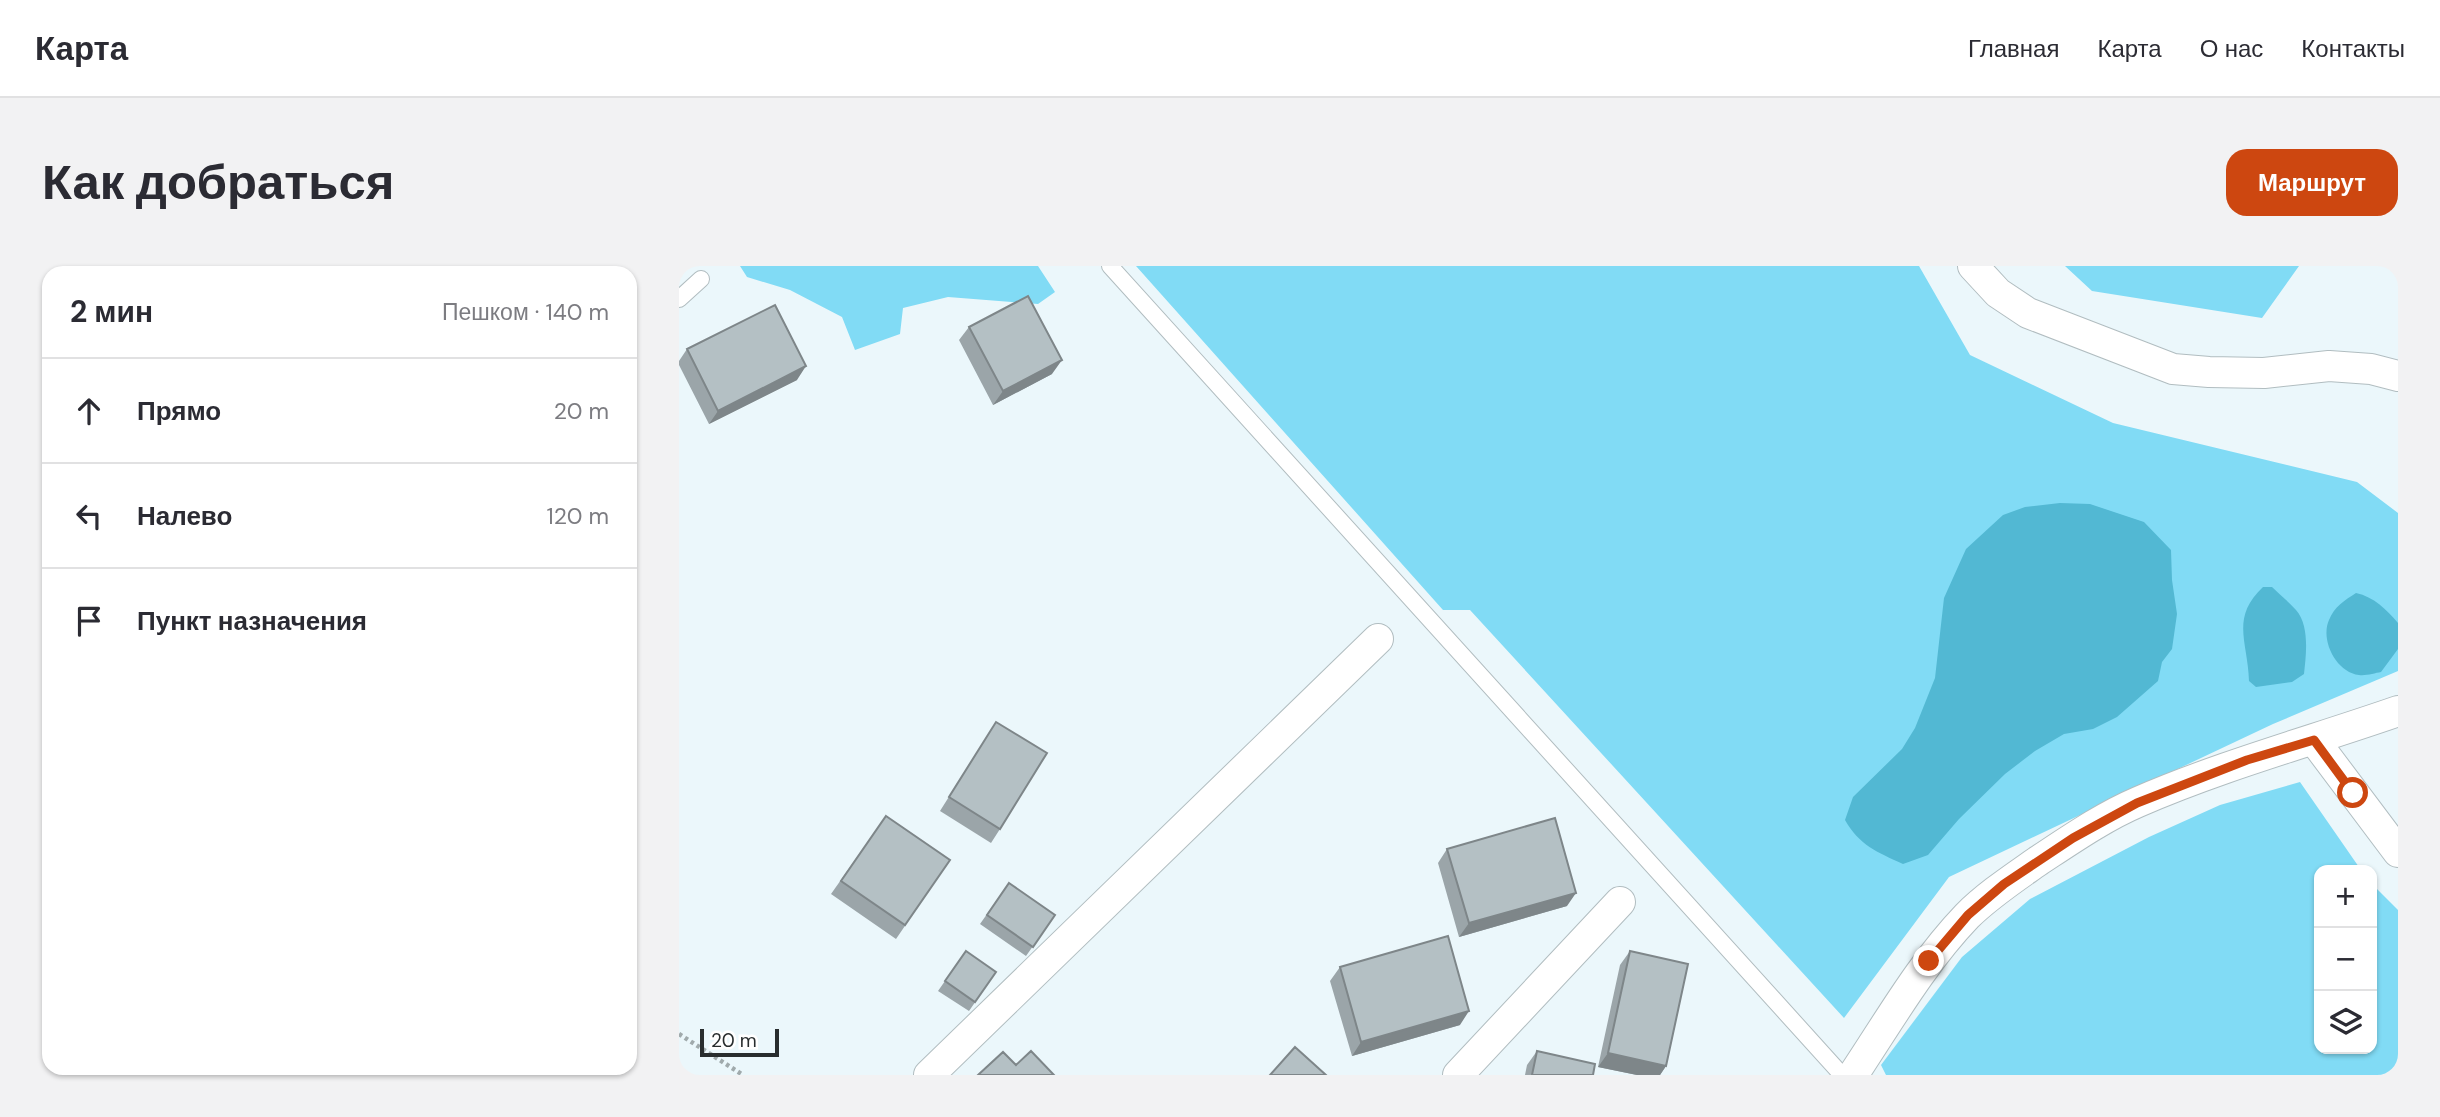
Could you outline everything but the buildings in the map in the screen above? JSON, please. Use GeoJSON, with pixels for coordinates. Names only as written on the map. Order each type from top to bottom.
{"type":"FeatureCollection","features":[{"type":"Feature","properties":{"kind":"street"},"geometry":{"type":"LineString","coordinates":[[1973,266],[1998,293],[2028,313],[2173,369],[2264,373],[2329,366],[2371,369],[2398,376]]}},
{"type":"Feature","properties":{"kind":"street"},"geometry":{"type":"LineString","coordinates":[[929,1075],[1378,639]]}},
{"type":"Feature","properties":{"kind":"street"},"geometry":{"type":"LineString","coordinates":[[1853,1075],[1929,961],[1968,915],[2004,884],[2073,838],[2137,803],[2247,760],[2398,711]]}},
{"type":"Feature","properties":{"kind":"street"},"geometry":{"type":"LineString","coordinates":[[2314,740],[2398,852]]}},
{"type":"Feature","properties":{"kind":"street"},"geometry":{"type":"LineString","coordinates":[[1458,1075],[1619,902]]}},
{"type":"Feature","properties":{"kind":"lane"},"geometry":{"type":"LineString","coordinates":[[1110,266],[1842,1075]]}},
{"type":"Feature","properties":{"kind":"lane"},"geometry":{"type":"LineString","coordinates":[[679,299],[701,279]]}},
{"type":"Feature","properties":{"kind":"path"},"geometry":{"type":"LineString","coordinates":[[679,1034],[743,1075]]}},
{"type":"Feature","properties":{"kind":"shaded area"},"geometry":{"type":"Polygon","coordinates":[[[740,266],[1038,266],[1055,292],[1038,304],[948,297],[903,308],[900,334],[855,350],[842,317],[790,290],[747,277],[740,266]]]}},
{"type":"Feature","properties":{"kind":"shaded area"},"geometry":{"type":"Polygon","coordinates":[[[1136,266],[1919,266],[1970,355],[2113,423],[2357,482],[2398,513],[2398,671],[2273,724],[1949,877],[1844,1018],[1470,610],[1443,610],[1136,266]]]}},
{"type":"Feature","properties":{"kind":"shaded area"},"geometry":{"type":"Polygon","coordinates":[[[2065,266],[2299,266],[2262,318],[2092,291],[2065,266]]]}},
{"type":"Feature","properties":{"kind":"shaded area"},"geometry":{"type":"Polygon","coordinates":[[[2060,503],[2090,504],[2144,522],[2171,550],[2177,614],[2172,649],[2162,662],[2158,681],[2117,717],[2093,729],[2064,734],[2035,751],[2005,774],[1959,819],[1928,855],[1903,864],[1885,856],[1856,836],[1845,820],[1853,797],[1902,749],[1915,728],[1935,678],[1944,598],[1966,549],[2003,515],[2025,507],[2060,503]]]}},
{"type":"Feature","properties":{"kind":"shaded area"},"geometry":{"type":"Polygon","coordinates":[[[2263,587],[2272,587],[2300,617],[2305,632],[2306,658],[2304,674],[2292,682],[2256,687],[2249,681],[2243,631],[2247,609],[2263,587]]]}},
{"type":"Feature","properties":{"kind":"shaded area"},"geometry":{"type":"Polygon","coordinates":[[[2356,593],[2379,604],[2398,623],[2398,649],[2381,672],[2362,675],[2351,673],[2337,662],[2328,645],[2327,628],[2331,615],[2340,604],[2356,593]]]}},
{"type":"Feature","properties":{"kind":"shaded area"},"geometry":{"type":"Polygon","coordinates":[[[2300,782],[2358,865],[2314,865],[2314,1054],[2377,1054],[2377,889],[2398,910],[2398,1075],[1886,1075],[1881,1065],[1962,957],[2030,899],[2149,837],[2220,805],[2300,782]]]}},
{"type":"Feature","properties":{"kind":"route"},"geometry":{"type":"LineString","coordinates":[[1929,961],[1968,915],[2004,884],[2073,838],[2137,803],[2247,760],[2314,740],[2353,793]]}}]}
